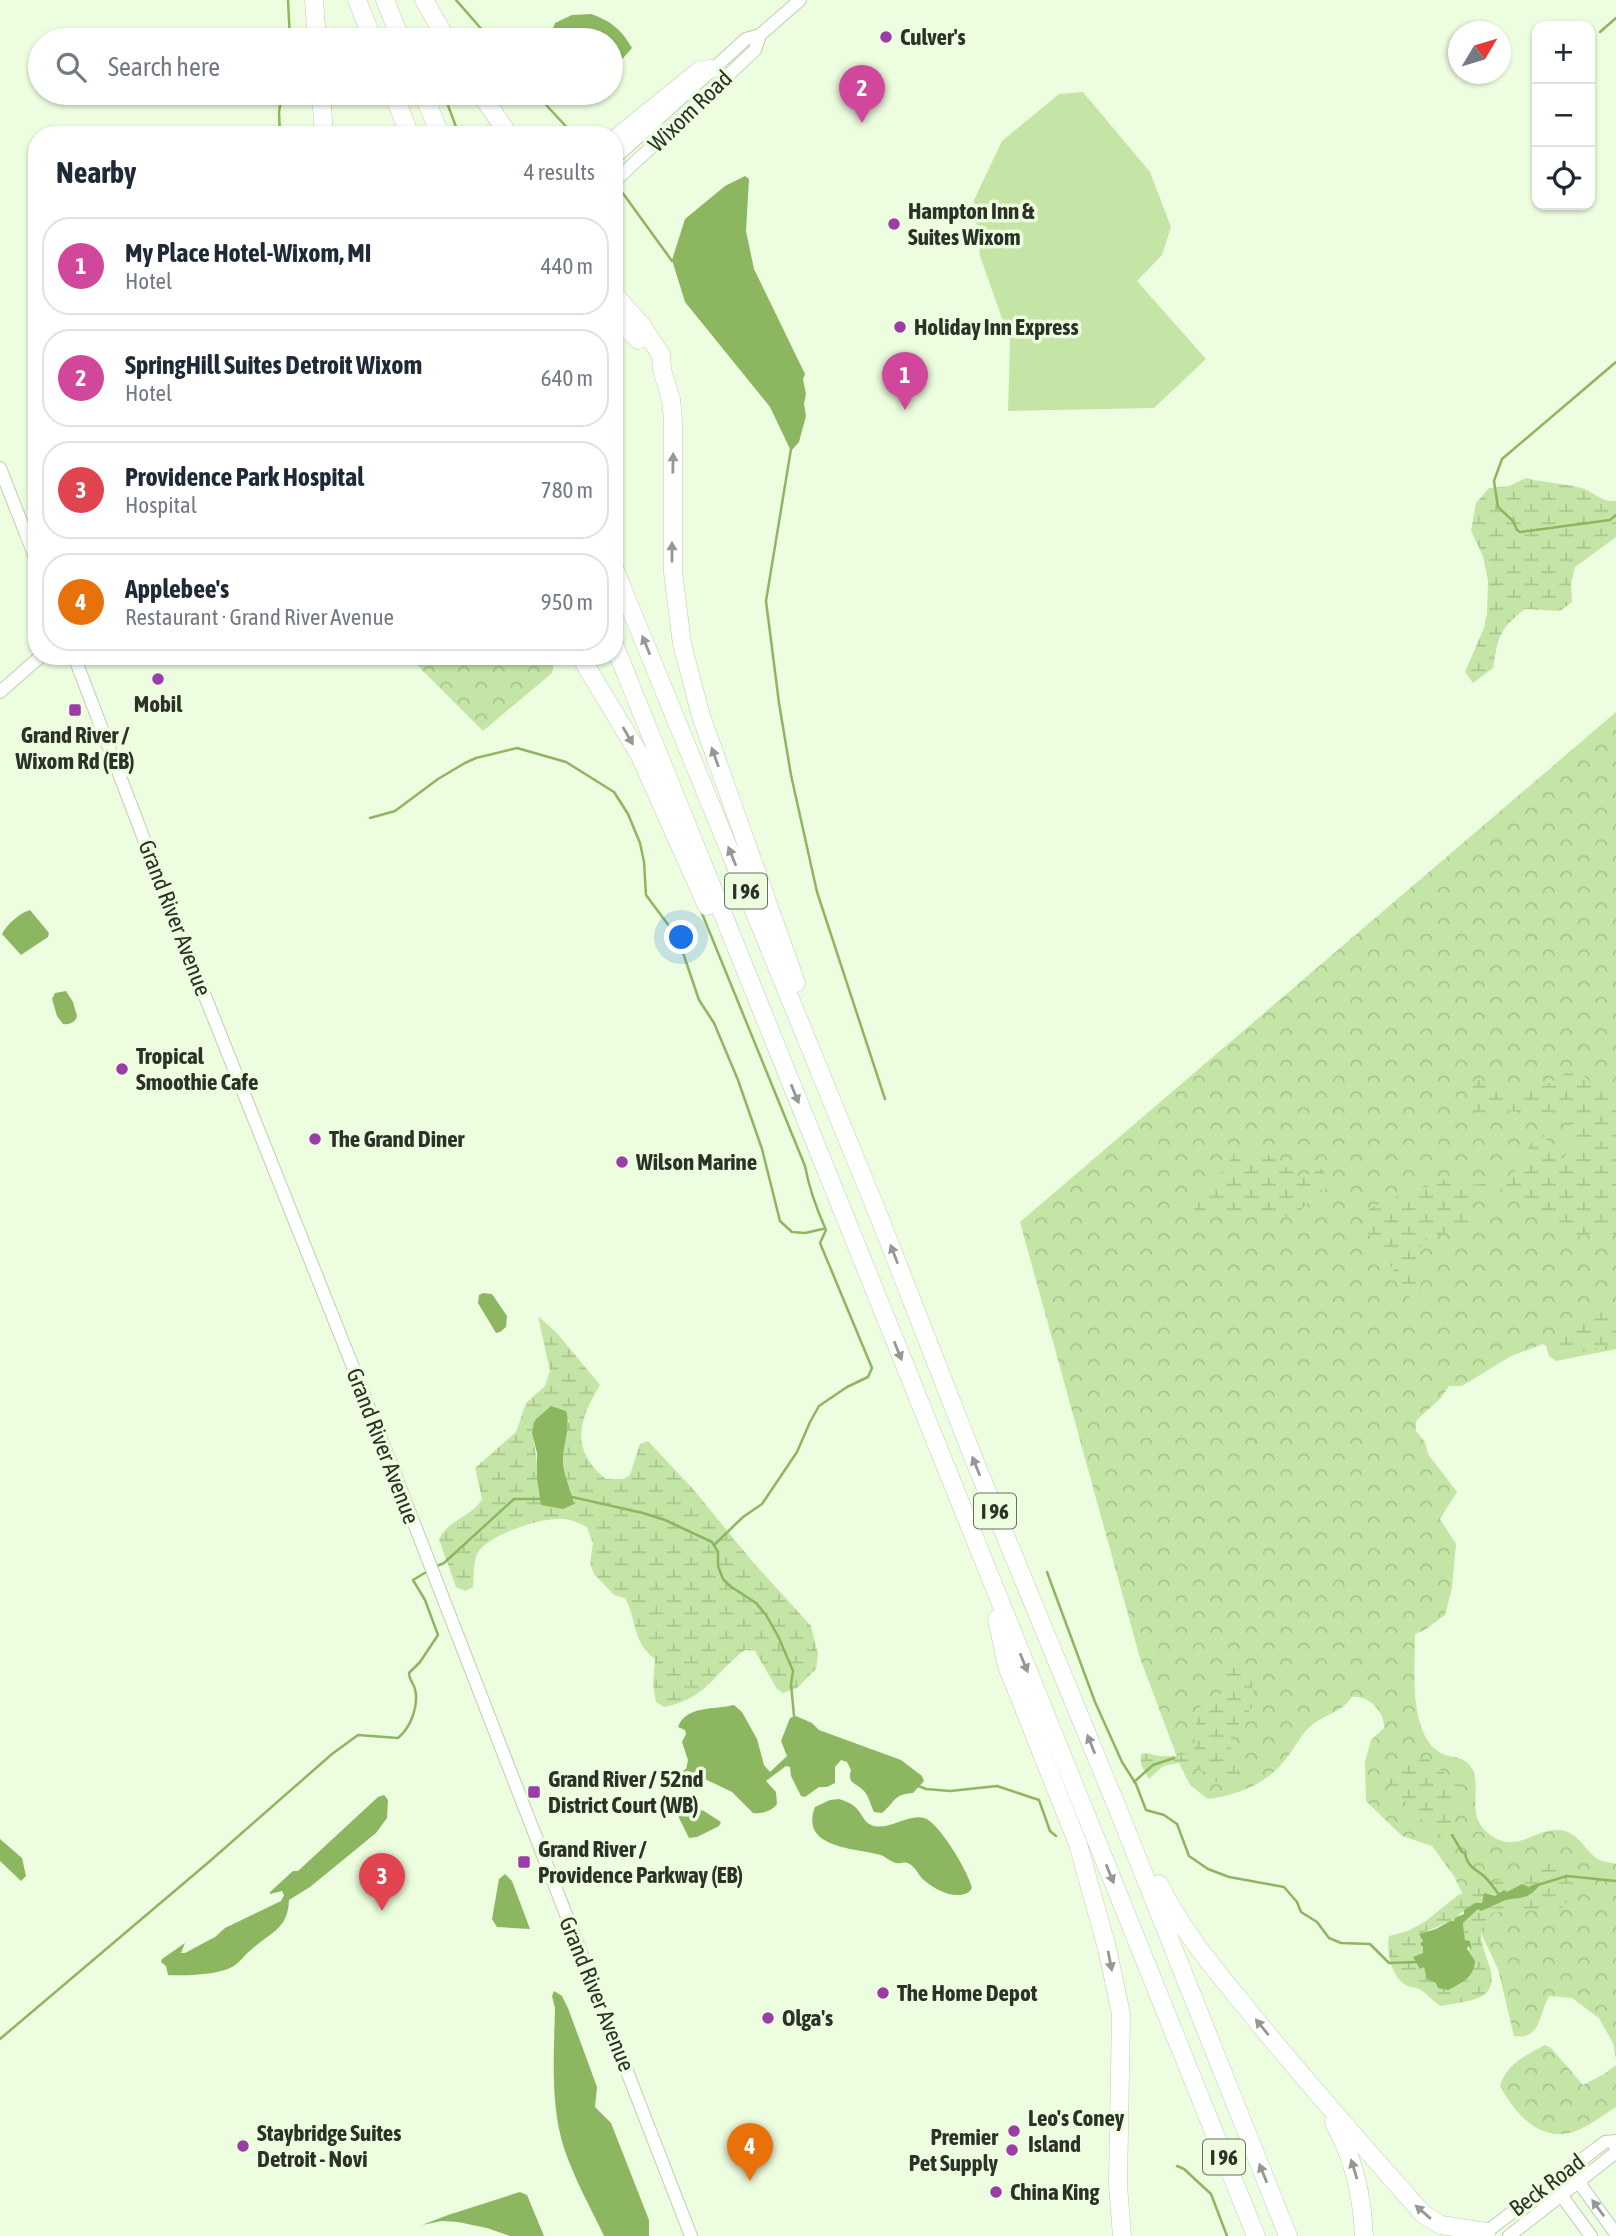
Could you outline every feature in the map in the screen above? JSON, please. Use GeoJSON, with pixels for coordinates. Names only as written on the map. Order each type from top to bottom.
{"type":"FeatureCollection","features":[{"type":"Feature","properties":{"kind":"highway"},"geometry":{"type":"LineString","coordinates":[[314,0],[316,28]]}},
{"type":"Feature","properties":{"kind":"highway"},"geometry":{"type":"LineString","coordinates":[[356,0],[368,28]]}},
{"type":"Feature","properties":{"kind":"highway"},"geometry":{"type":"LineString","coordinates":[[385,0],[396,28]]}},
{"type":"Feature","properties":{"kind":"highway"},"geometry":{"type":"LineString","coordinates":[[424,0],[440,28]]}},
{"type":"Feature","properties":{"kind":"highway"},"geometry":{"type":"LineString","coordinates":[[623,133],[699,71],[711,69]]}},
{"type":"Feature","properties":{"kind":"highway"},"geometry":{"type":"LineString","coordinates":[[322,105],[323,126]]}},
{"type":"Feature","properties":{"kind":"highway"},"geometry":{"type":"LineString","coordinates":[[398,105],[406,126]]}},
{"type":"Feature","properties":{"kind":"highway"},"geometry":{"type":"LineString","coordinates":[[428,105],[436,126]]}},
{"type":"Feature","properties":{"kind":"highway"},"geometry":{"type":"LineString","coordinates":[[487,105],[498,126]]}},
{"type":"Feature","properties":{"kind":"highway"},"geometry":{"type":"LineString","coordinates":[[488,105],[503,126]]}},
{"type":"Feature","properties":{"kind":"highway"},"geometry":{"type":"LineString","coordinates":[[623,305],[654,342],[661,355],[662,370],[671,399],[673,572],[682,644],[701,716],[878,1214]]}},
{"type":"Feature","properties":{"kind":"highway"},"geometry":{"type":"LineString","coordinates":[[623,324],[662,370]]}},
{"type":"Feature","properties":{"kind":"highway","name":"I 96"},"geometry":{"type":"LineString","coordinates":[[623,590],[878,1214],[977,1467],[1117,1807],[1288,2236]]}},
{"type":"Feature","properties":{"kind":"highway"},"geometry":{"type":"LineString","coordinates":[[585,665],[639,754],[747,996],[769,1031]]}},
{"type":"Feature","properties":{"kind":"highway","name":"I 96"},"geometry":{"type":"LineString","coordinates":[[622,665],[1256,2236]]}},
{"type":"Feature","properties":{"kind":"highway"},"geometry":{"type":"LineString","coordinates":[[989,1577],[1007,1666],[1078,1844],[1107,1948],[1121,2014],[1118,2185],[1122,2236]]}},
{"type":"Feature","properties":{"kind":"highway"},"geometry":{"type":"LineString","coordinates":[[1117,1807],[1139,1842],[1167,1901],[1205,1957],[1305,2080],[1423,2214],[1441,2225],[1484,2234]]}},
{"type":"Feature","properties":{"kind":"highway"},"geometry":{"type":"LineString","coordinates":[[1305,2080],[1340,2134],[1354,2166],[1363,2207],[1364,2236]]}},
{"type":"Feature","properties":{"kind":"main road"},"geometry":{"type":"LineString","coordinates":[[623,151],[746,39],[760,35],[800,0]]}},
{"type":"Feature","properties":{"kind":"main road","name":"Wixom Road"},"geometry":{"type":"LineString","coordinates":[[623,174],[755,50],[760,35]]}},
{"type":"Feature","properties":{"kind":"main road"},"geometry":{"type":"LineString","coordinates":[[0,468],[28,539]]}},
{"type":"Feature","properties":{"kind":"main road"},"geometry":{"type":"LineString","coordinates":[[0,692],[31,665]]}},
{"type":"Feature","properties":{"kind":"main road","name":"Grand River Avenue"},"geometry":{"type":"LineString","coordinates":[[77,665],[181,936],[361,1387],[691,2236]]}},
{"type":"Feature","properties":{"kind":"main road","name":"Beck Road"},"geometry":{"type":"LineString","coordinates":[[1484,2234],[1605,2142],[1616,2141]]}},
{"type":"Feature","properties":{"kind":"main road","name":"Beck Road"},"geometry":{"type":"LineString","coordinates":[[1509,2236],[1614,2154],[1616,2149]]}},
{"type":"Feature","properties":{"kind":"main road"},"geometry":{"type":"LineString","coordinates":[[1569,2168],[1616,2234]]}},
{"type":"Feature","properties":{"kind":"main road"},"geometry":{"type":"LineString","coordinates":[[1551,2182],[1591,2236]]}},
{"type":"Feature","properties":{"kind":"green space"},"geometry":{"type":"Polygon","coordinates":[[[1083,92],[1150,172],[1171,227],[1162,255],[1137,281],[1206,359],[1154,408],[1008,411],[1010,341],[980,256],[974,200],[1002,141],[1059,94],[1083,92]]]}},
{"type":"Feature","properties":{"kind":"green space"},"geometry":{"type":"Polygon","coordinates":[[[1526,478],[1581,488],[1606,500],[1616,501],[1616,537],[1575,567],[1571,583],[1572,602],[1560,611],[1525,609],[1510,622],[1498,641],[1493,668],[1473,683],[1465,672],[1484,628],[1488,580],[1483,556],[1471,531],[1476,503],[1489,488],[1509,486],[1526,478]]]}},
{"type":"Feature","properties":{"kind":"green space"},"geometry":{"type":"Polygon","coordinates":[[[417,665],[554,665],[552,673],[483,731],[417,665]]]}},
{"type":"Feature","properties":{"kind":"green space"},"geometry":{"type":"Polygon","coordinates":[[[1616,712],[1616,1349],[1556,1361],[1549,1356],[1543,1344],[1511,1356],[1462,1386],[1449,1386],[1440,1399],[1416,1422],[1416,1431],[1425,1442],[1428,1454],[1457,1492],[1440,1519],[1456,1544],[1452,1588],[1445,1615],[1415,1634],[1414,1663],[1415,1698],[1422,1730],[1439,1752],[1460,1758],[1471,1767],[1475,1779],[1476,1814],[1486,1831],[1501,1841],[1517,1842],[1549,1831],[1564,1831],[1575,1836],[1598,1859],[1616,1864],[1616,2059],[1613,2043],[1599,2018],[1572,1998],[1549,1996],[1534,2030],[1523,2036],[1514,2036],[1498,1969],[1454,1876],[1432,1846],[1402,1836],[1366,1801],[1365,1762],[1371,1740],[1384,1728],[1379,1710],[1369,1701],[1352,1697],[1344,1706],[1312,1725],[1277,1768],[1251,1787],[1208,1799],[1190,1785],[1140,1658],[1020,1222],[1616,712]]]}},
{"type":"Feature","properties":{"kind":"green space"},"geometry":{"type":"Polygon","coordinates":[[[1568,1072],[1582,1074],[1600,1091],[1616,1095],[1616,1235],[1605,1231],[1568,1238],[1539,1222],[1512,1188],[1490,1192],[1471,1204],[1467,1227],[1460,1232],[1440,1234],[1422,1243],[1417,1257],[1421,1288],[1419,1301],[1413,1303],[1365,1229],[1362,1215],[1405,1190],[1427,1187],[1437,1180],[1451,1180],[1462,1186],[1509,1181],[1535,1137],[1544,1135],[1557,1158],[1563,1158],[1573,1149],[1568,1117],[1563,1111],[1548,1112],[1537,1117],[1514,1112],[1476,1114],[1470,1097],[1478,1080],[1521,1093],[1538,1088],[1568,1072]]]}},
{"type":"Feature","properties":{"kind":"green space"},"geometry":{"type":"Polygon","coordinates":[[[1252,1149],[1264,1152],[1301,1177],[1322,1169],[1330,1182],[1324,1190],[1312,1197],[1298,1214],[1284,1217],[1246,1214],[1226,1217],[1213,1212],[1200,1214],[1191,1207],[1190,1199],[1217,1179],[1235,1152],[1252,1149]]]}},
{"type":"Feature","properties":{"kind":"green space"},"geometry":{"type":"Polygon","coordinates":[[[1616,1309],[1616,1341],[1562,1357],[1555,1354],[1563,1334],[1588,1310],[1601,1312],[1616,1309]]]}},
{"type":"Feature","properties":{"kind":"green space"},"geometry":{"type":"Polygon","coordinates":[[[538,1316],[557,1333],[600,1385],[587,1411],[581,1435],[582,1446],[595,1468],[606,1479],[623,1479],[630,1475],[640,1444],[648,1441],[811,1626],[818,1654],[816,1669],[797,1688],[783,1693],[777,1689],[755,1651],[745,1650],[691,1698],[664,1707],[656,1702],[653,1685],[655,1659],[638,1638],[625,1598],[614,1595],[594,1574],[590,1563],[593,1544],[587,1527],[572,1521],[556,1519],[536,1522],[501,1535],[482,1547],[477,1554],[473,1587],[465,1591],[456,1587],[439,1539],[443,1532],[482,1499],[475,1468],[516,1432],[526,1403],[545,1386],[550,1371],[538,1316]],[[569,1420],[532,1433],[542,1505],[571,1491],[564,1466],[569,1420]]]}},
{"type":"Feature","properties":{"kind":"green space"},"geometry":{"type":"Polygon","coordinates":[[[1229,1668],[1246,1668],[1254,1695],[1248,1713],[1231,1738],[1238,1776],[1229,1783],[1216,1782],[1196,1766],[1183,1762],[1163,1766],[1149,1779],[1141,1765],[1141,1754],[1172,1756],[1194,1751],[1200,1707],[1224,1692],[1223,1680],[1229,1668]]]}},
{"type":"Feature","properties":{"kind":"green space"},"geometry":{"type":"Polygon","coordinates":[[[1404,1757],[1428,1759],[1460,1786],[1452,1817],[1455,1836],[1450,1838],[1442,1835],[1431,1827],[1383,1779],[1386,1768],[1404,1757]]]}},
{"type":"Feature","properties":{"kind":"green space"},"geometry":{"type":"Polygon","coordinates":[[[1553,1861],[1569,1863],[1577,1880],[1574,1891],[1562,1908],[1494,1912],[1485,1922],[1481,1933],[1492,1975],[1491,1985],[1481,1997],[1441,2006],[1422,1990],[1408,1986],[1397,1977],[1389,1957],[1389,1936],[1408,1931],[1426,1921],[1458,1895],[1553,1861]],[[1521,1884],[1495,1896],[1485,1893],[1482,1903],[1461,1913],[1454,1921],[1425,1932],[1421,1946],[1423,1954],[1417,1956],[1438,1985],[1469,1953],[1467,1947],[1471,1950],[1465,1941],[1463,1923],[1478,1909],[1496,1907],[1505,1900],[1525,1898],[1538,1886],[1521,1884]]]}},
{"type":"Feature","properties":{"kind":"green space"},"geometry":{"type":"Polygon","coordinates":[[[1545,2045],[1551,2048],[1583,2085],[1616,2065],[1616,2107],[1573,2132],[1549,2133],[1529,2123],[1520,2115],[1500,2086],[1512,2066],[1545,2045]]]}},
{"type":"Feature","properties":{"kind":"shaded area"},"geometry":{"type":"Polygon","coordinates":[[[591,14],[616,28],[553,28],[555,23],[572,15],[591,14]]]}},
{"type":"Feature","properties":{"kind":"shaded area"},"geometry":{"type":"Polygon","coordinates":[[[623,35],[624,36],[632,48],[623,58],[623,35]]]}},
{"type":"Feature","properties":{"kind":"shaded area"},"geometry":{"type":"Polygon","coordinates":[[[745,176],[749,179],[746,231],[754,269],[805,374],[803,379],[806,416],[799,442],[791,451],[770,407],[685,302],[672,260],[685,219],[725,186],[745,176]]]}},
{"type":"Feature","properties":{"kind":"shaded area"},"geometry":{"type":"Polygon","coordinates":[[[30,910],[49,933],[48,937],[21,955],[2,934],[14,919],[30,910]]]}},
{"type":"Feature","properties":{"kind":"shaded area"},"geometry":{"type":"Polygon","coordinates":[[[66,991],[77,1016],[74,1021],[63,1024],[57,1016],[52,999],[55,993],[66,991]]]}},
{"type":"Feature","properties":{"kind":"shaded area"},"geometry":{"type":"Polygon","coordinates":[[[492,1294],[507,1316],[506,1327],[500,1332],[496,1333],[478,1303],[479,1295],[492,1294]]]}},
{"type":"Feature","properties":{"kind":"shaded area"},"geometry":{"type":"Polygon","coordinates":[[[551,1406],[566,1411],[567,1417],[563,1466],[574,1504],[563,1509],[541,1505],[537,1478],[537,1453],[532,1433],[535,1420],[551,1406]]]}},
{"type":"Feature","properties":{"kind":"shaded area"},"geometry":{"type":"Polygon","coordinates":[[[734,1705],[742,1712],[757,1739],[764,1765],[770,1772],[787,1756],[781,1741],[790,1718],[796,1716],[812,1723],[819,1730],[901,1760],[922,1776],[924,1781],[913,1793],[898,1797],[882,1813],[874,1812],[866,1793],[851,1781],[851,1770],[847,1762],[841,1760],[835,1767],[835,1783],[819,1787],[805,1797],[801,1796],[791,1776],[790,1767],[786,1766],[766,1781],[776,1792],[777,1804],[766,1812],[753,1813],[732,1792],[686,1770],[688,1760],[682,1742],[686,1734],[685,1730],[678,1727],[687,1715],[694,1712],[734,1705]]]}},
{"type":"Feature","properties":{"kind":"shaded area"},"geometry":{"type":"Polygon","coordinates":[[[384,1795],[388,1800],[387,1818],[376,1833],[310,1887],[289,1900],[282,1924],[238,1963],[226,1970],[210,1973],[168,1975],[162,1959],[185,1943],[181,1953],[185,1953],[215,1937],[225,1928],[281,1901],[284,1895],[282,1891],[270,1892],[293,1871],[298,1871],[378,1797],[384,1795]]]}},
{"type":"Feature","properties":{"kind":"shaded area"},"geometry":{"type":"Polygon","coordinates":[[[839,1799],[853,1805],[867,1822],[877,1827],[918,1817],[930,1822],[952,1849],[972,1888],[964,1894],[947,1893],[925,1881],[905,1862],[892,1862],[881,1855],[845,1848],[823,1839],[815,1831],[812,1821],[815,1807],[839,1799]]]}},
{"type":"Feature","properties":{"kind":"shaded area"},"geometry":{"type":"Polygon","coordinates":[[[686,1804],[721,1822],[719,1826],[689,1838],[679,1818],[679,1805],[686,1804]]]}},
{"type":"Feature","properties":{"kind":"shaded area"},"geometry":{"type":"Polygon","coordinates":[[[0,1839],[22,1858],[26,1876],[21,1881],[0,1861],[0,1839]]]}},
{"type":"Feature","properties":{"kind":"shaded area"},"geometry":{"type":"Polygon","coordinates":[[[505,1874],[512,1881],[530,1929],[497,1927],[492,1919],[499,1879],[505,1874]]]}},
{"type":"Feature","properties":{"kind":"shaded area"},"geometry":{"type":"Polygon","coordinates":[[[1522,1884],[1529,1887],[1537,1884],[1539,1886],[1526,1896],[1503,1901],[1481,1911],[1478,1909],[1463,1923],[1465,1940],[1470,1941],[1472,1950],[1468,1946],[1467,1949],[1475,1961],[1472,1972],[1466,1979],[1448,1990],[1438,1988],[1436,1983],[1427,1979],[1424,1967],[1420,1969],[1413,1957],[1423,1953],[1420,1944],[1423,1941],[1419,1934],[1454,1921],[1464,1914],[1464,1910],[1475,1903],[1482,1903],[1484,1893],[1495,1896],[1522,1884]]]}},
{"type":"Feature","properties":{"kind":"shaded area"},"geometry":{"type":"Polygon","coordinates":[[[554,1991],[562,1996],[568,2008],[597,2087],[595,2107],[611,2123],[649,2220],[649,2236],[604,2236],[568,2159],[560,2131],[555,2096],[554,1991]]]}},
{"type":"Feature","properties":{"kind":"shaded area"},"geometry":{"type":"Polygon","coordinates":[[[520,2192],[527,2195],[544,2236],[510,2236],[458,2222],[442,2221],[422,2225],[448,2215],[520,2192]]]}},
{"type":"Feature","properties":{"kind":"waterway"},"geometry":{"type":"LineString","coordinates":[[288,0],[289,28]]}},
{"type":"Feature","properties":{"kind":"waterway"},"geometry":{"type":"LineString","coordinates":[[456,0],[480,28]]}},
{"type":"Feature","properties":{"kind":"waterway"},"geometry":{"type":"LineString","coordinates":[[1600,32],[1616,18]]}},
{"type":"Feature","properties":{"kind":"waterway"},"geometry":{"type":"LineString","coordinates":[[280,105],[280,126]]}},
{"type":"Feature","properties":{"kind":"waterway"},"geometry":{"type":"LineString","coordinates":[[448,105],[456,126]]}},
{"type":"Feature","properties":{"kind":"waterway"},"geometry":{"type":"LineString","coordinates":[[546,105],[566,126]]}},
{"type":"Feature","properties":{"kind":"waterway"},"geometry":{"type":"LineString","coordinates":[[623,193],[672,261]]}},
{"type":"Feature","properties":{"kind":"waterway"},"geometry":{"type":"LineString","coordinates":[[1616,362],[1502,459],[1494,481],[1498,507],[1520,532],[1610,520],[1616,515]]}},
{"type":"Feature","properties":{"kind":"waterway"},"geometry":{"type":"LineString","coordinates":[[791,449],[766,601],[779,703],[791,775],[817,892],[885,1099]]}},
{"type":"Feature","properties":{"kind":"waterway"},"geometry":{"type":"LineString","coordinates":[[370,818],[395,811],[465,763],[517,748],[566,762],[614,792],[628,814],[640,843],[646,895],[678,938],[699,1000],[714,1023],[738,1080],[762,1149],[780,1221],[792,1232],[805,1233],[823,1229]]}},
{"type":"Feature","properties":{"kind":"waterway"},"geometry":{"type":"LineString","coordinates":[[701,911],[805,1166],[826,1230],[820,1243],[872,1368],[868,1377],[819,1406],[797,1452],[762,1504],[743,1517],[714,1545]]}},
{"type":"Feature","properties":{"kind":"waterway"},"geometry":{"type":"LineString","coordinates":[[572,1497],[665,1520],[712,1542],[718,1552],[718,1566],[723,1579],[756,1603],[778,1636],[793,1671],[791,1684],[794,1716]]}},
{"type":"Feature","properties":{"kind":"waterway"},"geometry":{"type":"LineString","coordinates":[[437,1566],[444,1563],[514,1499],[541,1499]]}},
{"type":"Feature","properties":{"kind":"waterway"},"geometry":{"type":"LineString","coordinates":[[0,2039],[332,1754],[358,1735],[398,1738],[403,1733],[413,1716],[416,1702],[409,1673],[438,1635],[425,1600],[413,1580],[428,1571]]}},
{"type":"Feature","properties":{"kind":"waterway"},"geometry":{"type":"LineString","coordinates":[[1047,1572],[1095,1702],[1122,1762],[1136,1784],[1146,1810],[1164,1815],[1177,1824],[1189,1856],[1208,1869],[1229,1877],[1284,1887],[1297,1902],[1301,1912],[1317,1922],[1329,1938],[1341,1943],[1370,1944],[1389,1963],[1417,1962]]}},
{"type":"Feature","properties":{"kind":"waterway"},"geometry":{"type":"LineString","coordinates":[[1134,1782],[1153,1765],[1174,1758]]}},
{"type":"Feature","properties":{"kind":"waterway"},"geometry":{"type":"LineString","coordinates":[[673,1785],[686,1770]]}},
{"type":"Feature","properties":{"kind":"waterway"},"geometry":{"type":"LineString","coordinates":[[916,1785],[926,1789],[950,1791],[997,1786],[1039,1800],[1050,1831],[1056,1836]]}},
{"type":"Feature","properties":{"kind":"waterway"},"geometry":{"type":"LineString","coordinates":[[1452,1835],[1470,1864],[1500,1896]]}},
{"type":"Feature","properties":{"kind":"waterway"},"geometry":{"type":"LineString","coordinates":[[1531,1887],[1567,1876],[1616,1881]]}},
{"type":"Feature","properties":{"kind":"waterway"},"geometry":{"type":"LineString","coordinates":[[1177,2166],[1184,2169],[1211,2194],[1227,2236]]}},
{"type":"Feature","properties":{"kind":"place","name":"Culver's"},"geometry":{"type":"Point","coordinates":[886,37]}},
{"type":"Feature","properties":{"kind":"place","name":"SpringHill Suites Detroit Wixom"},"geometry":{"type":"Point","coordinates":[862,123]}},
{"type":"Feature","properties":{"kind":"place","name":"Hampton Inn & Suites Wixom"},"geometry":{"type":"Point","coordinates":[894,224]}},
{"type":"Feature","properties":{"kind":"place","name":"Holiday Inn Express"},"geometry":{"type":"Point","coordinates":[900,327]}},
{"type":"Feature","properties":{"kind":"place","name":"My Place Hotel-Wixom, MI"},"geometry":{"type":"Point","coordinates":[905,410]}},
{"type":"Feature","properties":{"kind":"place","name":"Mobil"},"geometry":{"type":"Point","coordinates":[158,679]}},
{"type":"Feature","properties":{"kind":"place","name":"Grand River / Wixom Rd (EB)"},"geometry":{"type":"Point","coordinates":[75,710]}},
{"type":"Feature","properties":{"kind":"place","name":"Tropical Smoothie Cafe"},"geometry":{"type":"Point","coordinates":[122,1069]}},
{"type":"Feature","properties":{"kind":"place","name":"The Grand Diner"},"geometry":{"type":"Point","coordinates":[315,1139]}},
{"type":"Feature","properties":{"kind":"place","name":"Wilson Marine"},"geometry":{"type":"Point","coordinates":[622,1162]}},
{"type":"Feature","properties":{"kind":"place","name":"Grand River / 52nd District Court (WB)"},"geometry":{"type":"Point","coordinates":[534,1792]}},
{"type":"Feature","properties":{"kind":"place","name":"Grand River / Providence Parkway (EB)"},"geometry":{"type":"Point","coordinates":[524,1862]}},
{"type":"Feature","properties":{"kind":"place","name":"Providence Park Hospital"},"geometry":{"type":"Point","coordinates":[382,1911]}},
{"type":"Feature","properties":{"kind":"place","name":"The Home Depot"},"geometry":{"type":"Point","coordinates":[883,1993]}},
{"type":"Feature","properties":{"kind":"place","name":"Olga's"},"geometry":{"type":"Point","coordinates":[768,2018]}},
{"type":"Feature","properties":{"kind":"place","name":"Leo's Coney Island"},"geometry":{"type":"Point","coordinates":[1014,2131]}},
{"type":"Feature","properties":{"kind":"place","name":"Staybridge Suites Detroit - Novi"},"geometry":{"type":"Point","coordinates":[243,2146]}},
{"type":"Feature","properties":{"kind":"place","name":"Premier Pet Supply"},"geometry":{"type":"Point","coordinates":[1012,2150]}},
{"type":"Feature","properties":{"kind":"place","name":"Applebee's"},"geometry":{"type":"Point","coordinates":[750,2181]}},
{"type":"Feature","properties":{"kind":"place","name":"China King"},"geometry":{"type":"Point","coordinates":[996,2192]}}]}
